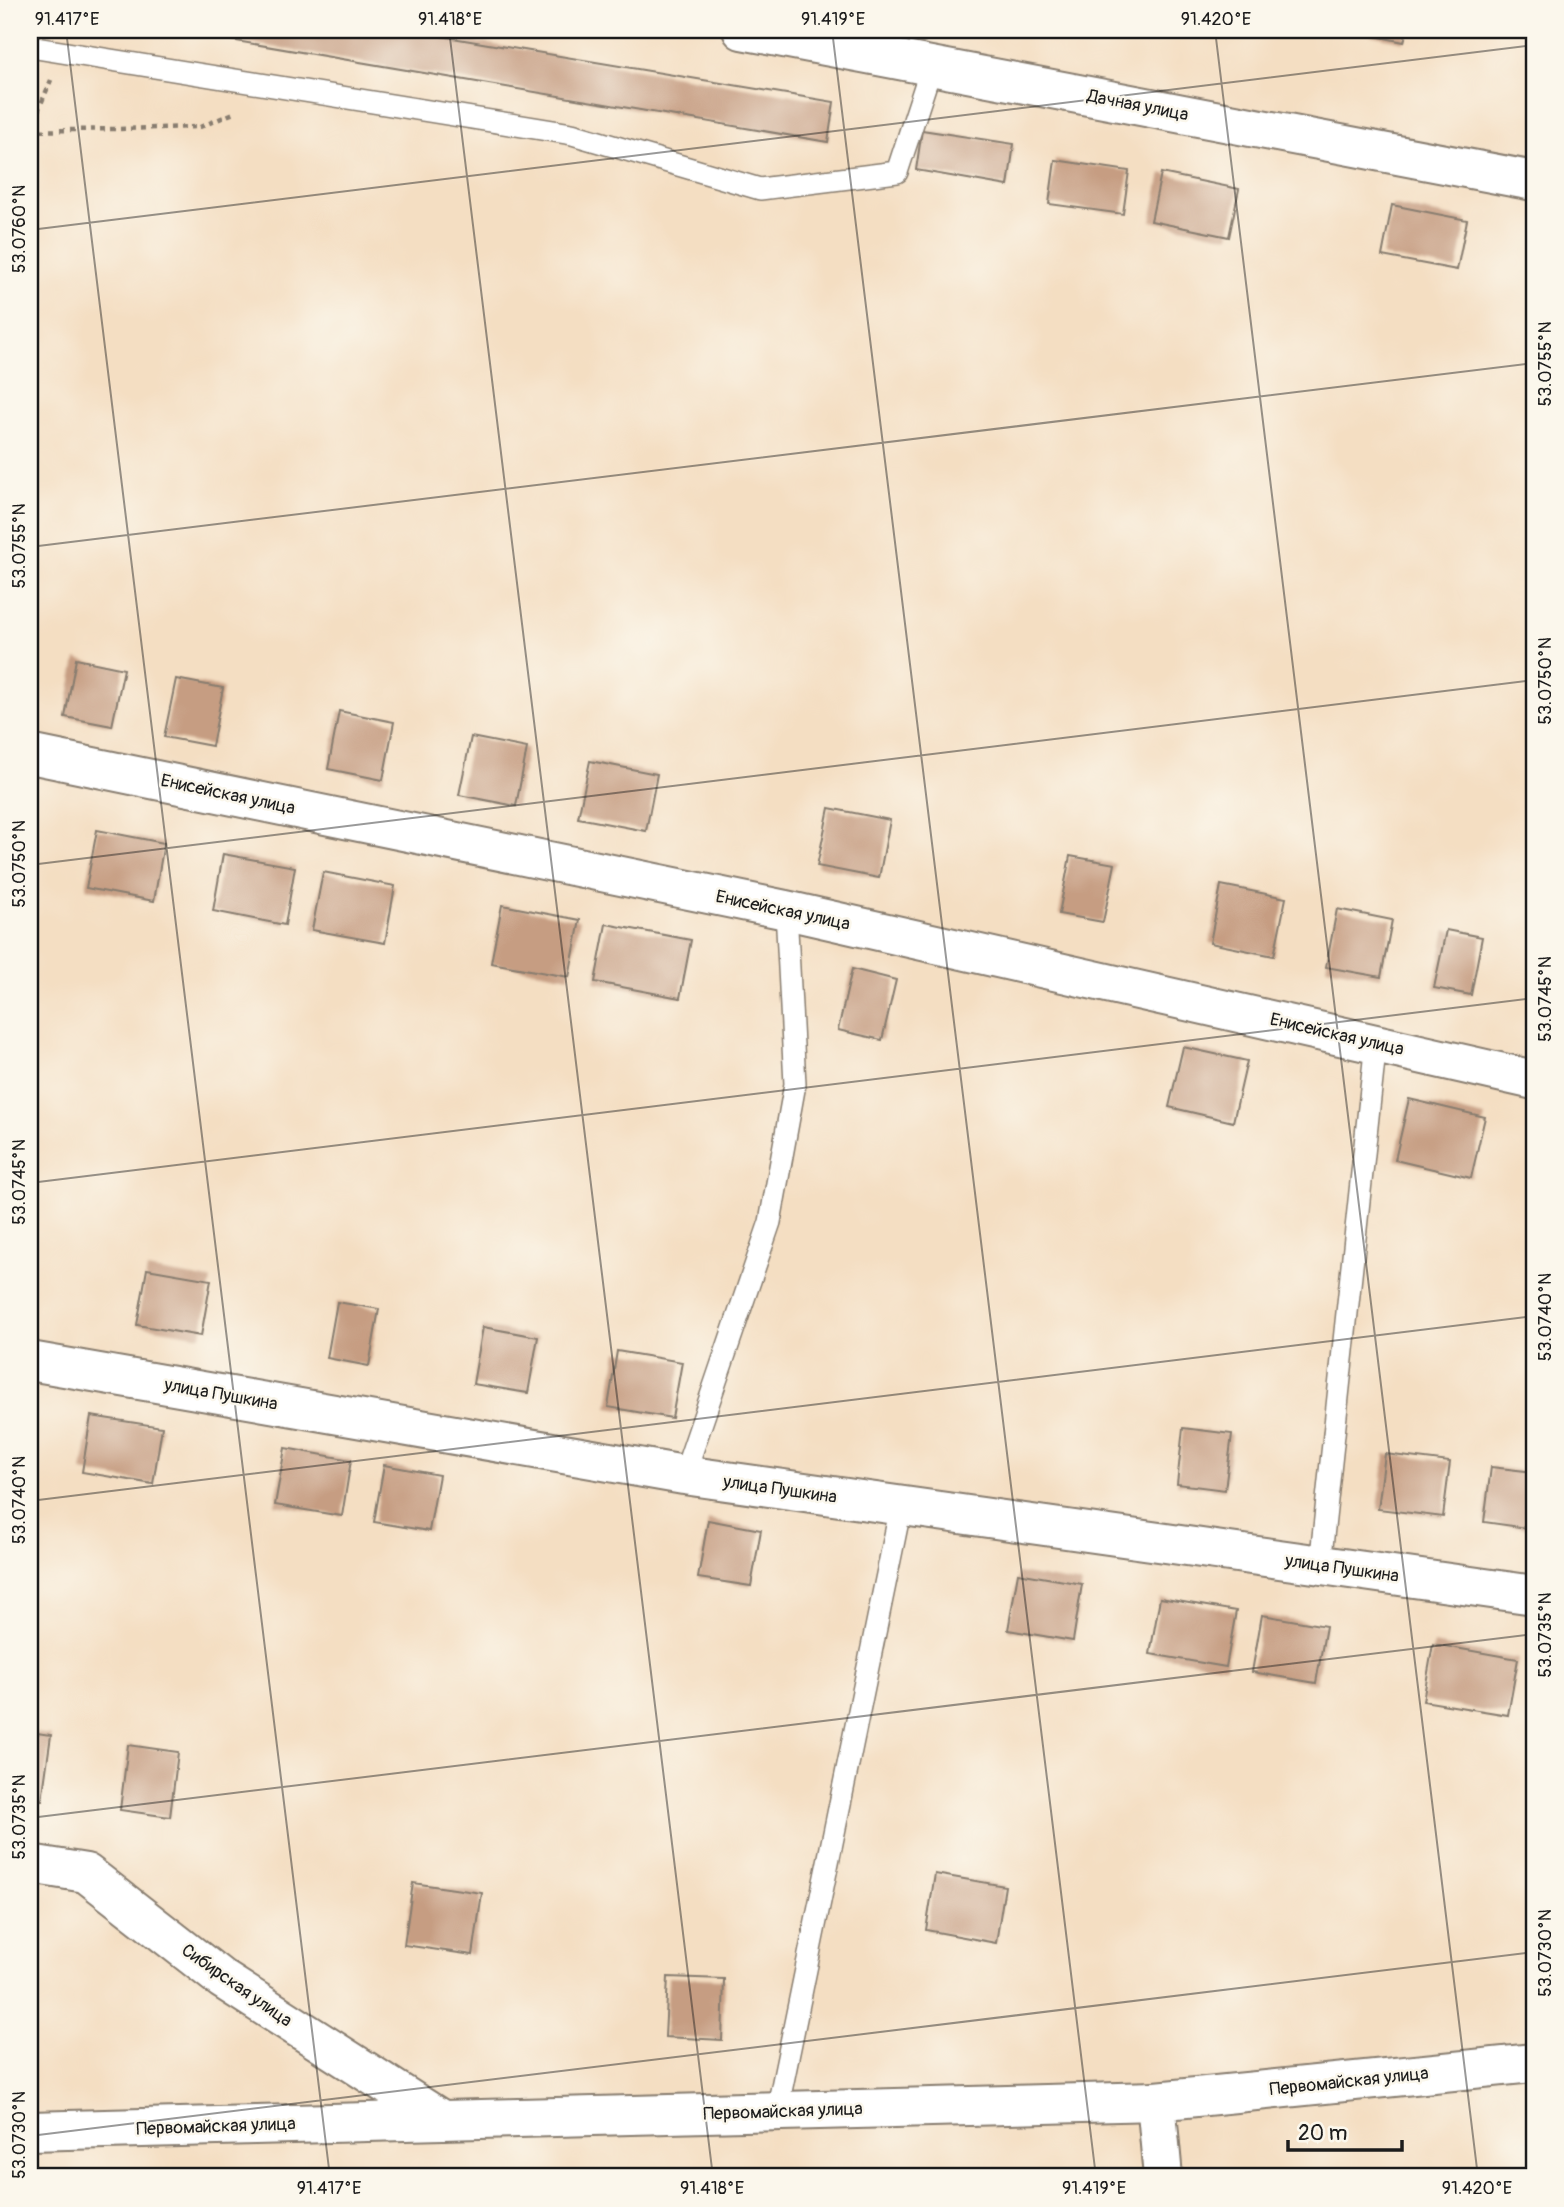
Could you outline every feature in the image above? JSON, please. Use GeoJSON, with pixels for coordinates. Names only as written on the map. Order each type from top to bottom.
{"type":"FeatureCollection","features":[{"type":"Feature","properties":{"kind":"street","name":"Дачная улица"},"geometry":{"type":"LineString","coordinates":[[742,30],[1534,181]]}},
{"type":"Feature","properties":{"kind":"street","name":"Енисейская улица"},"geometry":{"type":"LineString","coordinates":[[30,754],[786,909],[1534,1080]]}},
{"type":"Feature","properties":{"kind":"street","name":"улица Пушкина"},"geometry":{"type":"LineString","coordinates":[[30,1361],[684,1475],[1534,1595]]}},
{"type":"Feature","properties":{"kind":"street","name":"Сибирская улица"},"geometry":{"type":"LineString","coordinates":[[30,1864],[86,1873],[222,1979],[442,2120]]}},
{"type":"Feature","properties":{"kind":"street","name":"Первомайская улица"},"geometry":{"type":"LineString","coordinates":[[30,2131],[1156,2101],[1534,2063]]}},
{"type":"Feature","properties":{"kind":"street"},"geometry":{"type":"LineString","coordinates":[[1156,2101],[1163,2177]]}},
{"type":"Feature","properties":{"kind":"lane"},"geometry":{"type":"LineString","coordinates":[[30,47],[572,134],[760,189],[897,172],[932,65]]}},
{"type":"Feature","properties":{"kind":"lane"},"geometry":{"type":"LineString","coordinates":[[684,1475],[770,1222],[795,1084],[786,909]]}},
{"type":"Feature","properties":{"kind":"lane"},"geometry":{"type":"LineString","coordinates":[[1321,1565],[1376,1042]]}},
{"type":"Feature","properties":{"kind":"lane"},"geometry":{"type":"LineString","coordinates":[[777,2111],[901,1506]]}},
{"type":"Feature","properties":{"kind":"path"},"geometry":{"type":"LineString","coordinates":[[63,52],[30,131],[200,127],[290,88]]}},
{"type":"Feature","properties":{"kind":"building"},"geometry":{"type":"Polygon","coordinates":[[[172,30],[405,30],[834,102],[828,142],[172,30]]]}},
{"type":"Feature","properties":{"kind":"building"},"geometry":{"type":"Polygon","coordinates":[[[1346,30],[1407,30],[1404,42],[1346,30]]]}},
{"type":"Feature","properties":{"kind":"building"},"geometry":{"type":"Polygon","coordinates":[[[922,130],[1014,144],[1008,186],[916,170],[922,130]]]}},
{"type":"Feature","properties":{"kind":"building"},"geometry":{"type":"Polygon","coordinates":[[[1055,160],[1129,171],[1123,214],[1049,204],[1055,160]]]}},
{"type":"Feature","properties":{"kind":"building"},"geometry":{"type":"Polygon","coordinates":[[[1161,173],[1239,189],[1229,237],[1151,221],[1161,173]]]}},
{"type":"Feature","properties":{"kind":"building"},"geometry":{"type":"Polygon","coordinates":[[[1392,205],[1467,220],[1457,270],[1382,256],[1392,205]]]}},
{"type":"Feature","properties":{"kind":"building"},"geometry":{"type":"Polygon","coordinates":[[[76,659],[124,669],[112,726],[65,717],[76,659]]]}},
{"type":"Feature","properties":{"kind":"building"},"geometry":{"type":"Polygon","coordinates":[[[176,679],[223,688],[212,746],[164,737],[176,679]]]}},
{"type":"Feature","properties":{"kind":"building"},"geometry":{"type":"Polygon","coordinates":[[[339,711],[394,722],[383,780],[328,769],[339,711]]]}},
{"type":"Feature","properties":{"kind":"building"},"geometry":{"type":"Polygon","coordinates":[[[471,737],[527,748],[516,806],[459,795],[471,737]]]}},
{"type":"Feature","properties":{"kind":"building"},"geometry":{"type":"Polygon","coordinates":[[[590,761],[657,774],[646,831],[578,818],[590,761]]]}},
{"type":"Feature","properties":{"kind":"building"},"geometry":{"type":"Polygon","coordinates":[[[829,808],[890,820],[879,878],[817,866],[829,808]]]}},
{"type":"Feature","properties":{"kind":"building"},"geometry":{"type":"Polygon","coordinates":[[[97,830],[164,843],[154,901],[86,888],[97,830]]]}},
{"type":"Feature","properties":{"kind":"building"},"geometry":{"type":"Polygon","coordinates":[[[223,854],[295,867],[285,925],[213,911],[223,854]]]}},
{"type":"Feature","properties":{"kind":"building"},"geometry":{"type":"Polygon","coordinates":[[[1070,856],[1115,864],[1103,922],[1059,914],[1070,856]]]}},
{"type":"Feature","properties":{"kind":"building"},"geometry":{"type":"Polygon","coordinates":[[[323,872],[395,886],[385,943],[312,930],[323,872]]]}},
{"type":"Feature","properties":{"kind":"building"},"geometry":{"type":"Polygon","coordinates":[[[1221,885],[1286,898],[1274,956],[1210,943],[1221,885]]]}},
{"type":"Feature","properties":{"kind":"building"},"geometry":{"type":"Polygon","coordinates":[[[502,905],[580,920],[569,977],[491,963],[502,905]]]}},
{"type":"Feature","properties":{"kind":"building"},"geometry":{"type":"Polygon","coordinates":[[[1337,909],[1392,920],[1381,977],[1326,967],[1337,909]]]}},
{"type":"Feature","properties":{"kind":"building"},"geometry":{"type":"Polygon","coordinates":[[[606,924],[691,940],[680,998],[595,982],[606,924]]]}},
{"type":"Feature","properties":{"kind":"building"},"geometry":{"type":"Polygon","coordinates":[[[1446,930],[1482,937],[1471,995],[1434,988],[1446,930]]]}},
{"type":"Feature","properties":{"kind":"building"},"geometry":{"type":"Polygon","coordinates":[[[852,969],[896,980],[882,1040],[838,1030],[852,969]]]}},
{"type":"Feature","properties":{"kind":"building"},"geometry":{"type":"Polygon","coordinates":[[[1183,1047],[1247,1061],[1233,1122],[1169,1107],[1183,1047]]]}},
{"type":"Feature","properties":{"kind":"building"},"geometry":{"type":"Polygon","coordinates":[[[1409,1099],[1485,1117],[1471,1178],[1395,1160],[1409,1099]]]}},
{"type":"Feature","properties":{"kind":"building"},"geometry":{"type":"Polygon","coordinates":[[[147,1269],[211,1280],[201,1336],[137,1325],[147,1269]]]}},
{"type":"Feature","properties":{"kind":"building"},"geometry":{"type":"Polygon","coordinates":[[[337,1302],[379,1309],[369,1366],[327,1358],[337,1302]]]}},
{"type":"Feature","properties":{"kind":"building"},"geometry":{"type":"Polygon","coordinates":[[[483,1327],[538,1337],[528,1393],[473,1384],[483,1327]]]}},
{"type":"Feature","properties":{"kind":"building"},"geometry":{"type":"Polygon","coordinates":[[[617,1351],[682,1362],[672,1418],[608,1407],[617,1351]]]}},
{"type":"Feature","properties":{"kind":"building"},"geometry":{"type":"Polygon","coordinates":[[[91,1416],[162,1427],[153,1484],[82,1472],[91,1416]]]}},
{"type":"Feature","properties":{"kind":"building"},"geometry":{"type":"Polygon","coordinates":[[[1183,1428],[1232,1434],[1225,1490],[1177,1484],[1183,1428]]]}},
{"type":"Feature","properties":{"kind":"building"},"geometry":{"type":"Polygon","coordinates":[[[285,1448],[351,1460],[342,1516],[275,1505],[285,1448]]]}},
{"type":"Feature","properties":{"kind":"building"},"geometry":{"type":"Polygon","coordinates":[[[1385,1454],[1450,1462],[1443,1517],[1378,1509],[1385,1454]]]}},
{"type":"Feature","properties":{"kind":"building"},"geometry":{"type":"Polygon","coordinates":[[[384,1465],[439,1475],[429,1531],[374,1522],[384,1465]]]}},
{"type":"Feature","properties":{"kind":"building"},"geometry":{"type":"Polygon","coordinates":[[[1491,1467],[1534,1472],[1534,1529],[1484,1522],[1491,1467]]]}},
{"type":"Feature","properties":{"kind":"building"},"geometry":{"type":"Polygon","coordinates":[[[708,1520],[761,1530],[751,1586],[698,1578],[708,1520]]]}},
{"type":"Feature","properties":{"kind":"building"},"geometry":{"type":"Polygon","coordinates":[[[1018,1573],[1082,1584],[1073,1641],[1008,1630],[1018,1573]]]}},
{"type":"Feature","properties":{"kind":"building"},"geometry":{"type":"Polygon","coordinates":[[[1160,1598],[1236,1611],[1226,1667],[1150,1654],[1160,1598]]]}},
{"type":"Feature","properties":{"kind":"building"},"geometry":{"type":"Polygon","coordinates":[[[1262,1615],[1326,1626],[1316,1683],[1252,1672],[1262,1615]]]}},
{"type":"Feature","properties":{"kind":"building"},"geometry":{"type":"Polygon","coordinates":[[[1433,1644],[1518,1659],[1508,1715],[1423,1701],[1433,1644]]]}},
{"type":"Feature","properties":{"kind":"building"},"geometry":{"type":"Polygon","coordinates":[[[30,1732],[51,1735],[42,1800],[30,1798],[30,1732]]]}},
{"type":"Feature","properties":{"kind":"building"},"geometry":{"type":"Polygon","coordinates":[[[128,1745],[178,1752],[170,1817],[120,1810],[128,1745]]]}},
{"type":"Feature","properties":{"kind":"building"},"geometry":{"type":"Polygon","coordinates":[[[935,1874],[1005,1886],[996,1943],[926,1930],[935,1874]]]}},
{"type":"Feature","properties":{"kind":"building"},"geometry":{"type":"Polygon","coordinates":[[[413,1883],[482,1893],[473,1955],[404,1945],[413,1883]]]}},
{"type":"Feature","properties":{"kind":"building"},"geometry":{"type":"Polygon","coordinates":[[[668,1977],[724,1979],[722,2040],[665,2037],[668,1977]]]}}]}
